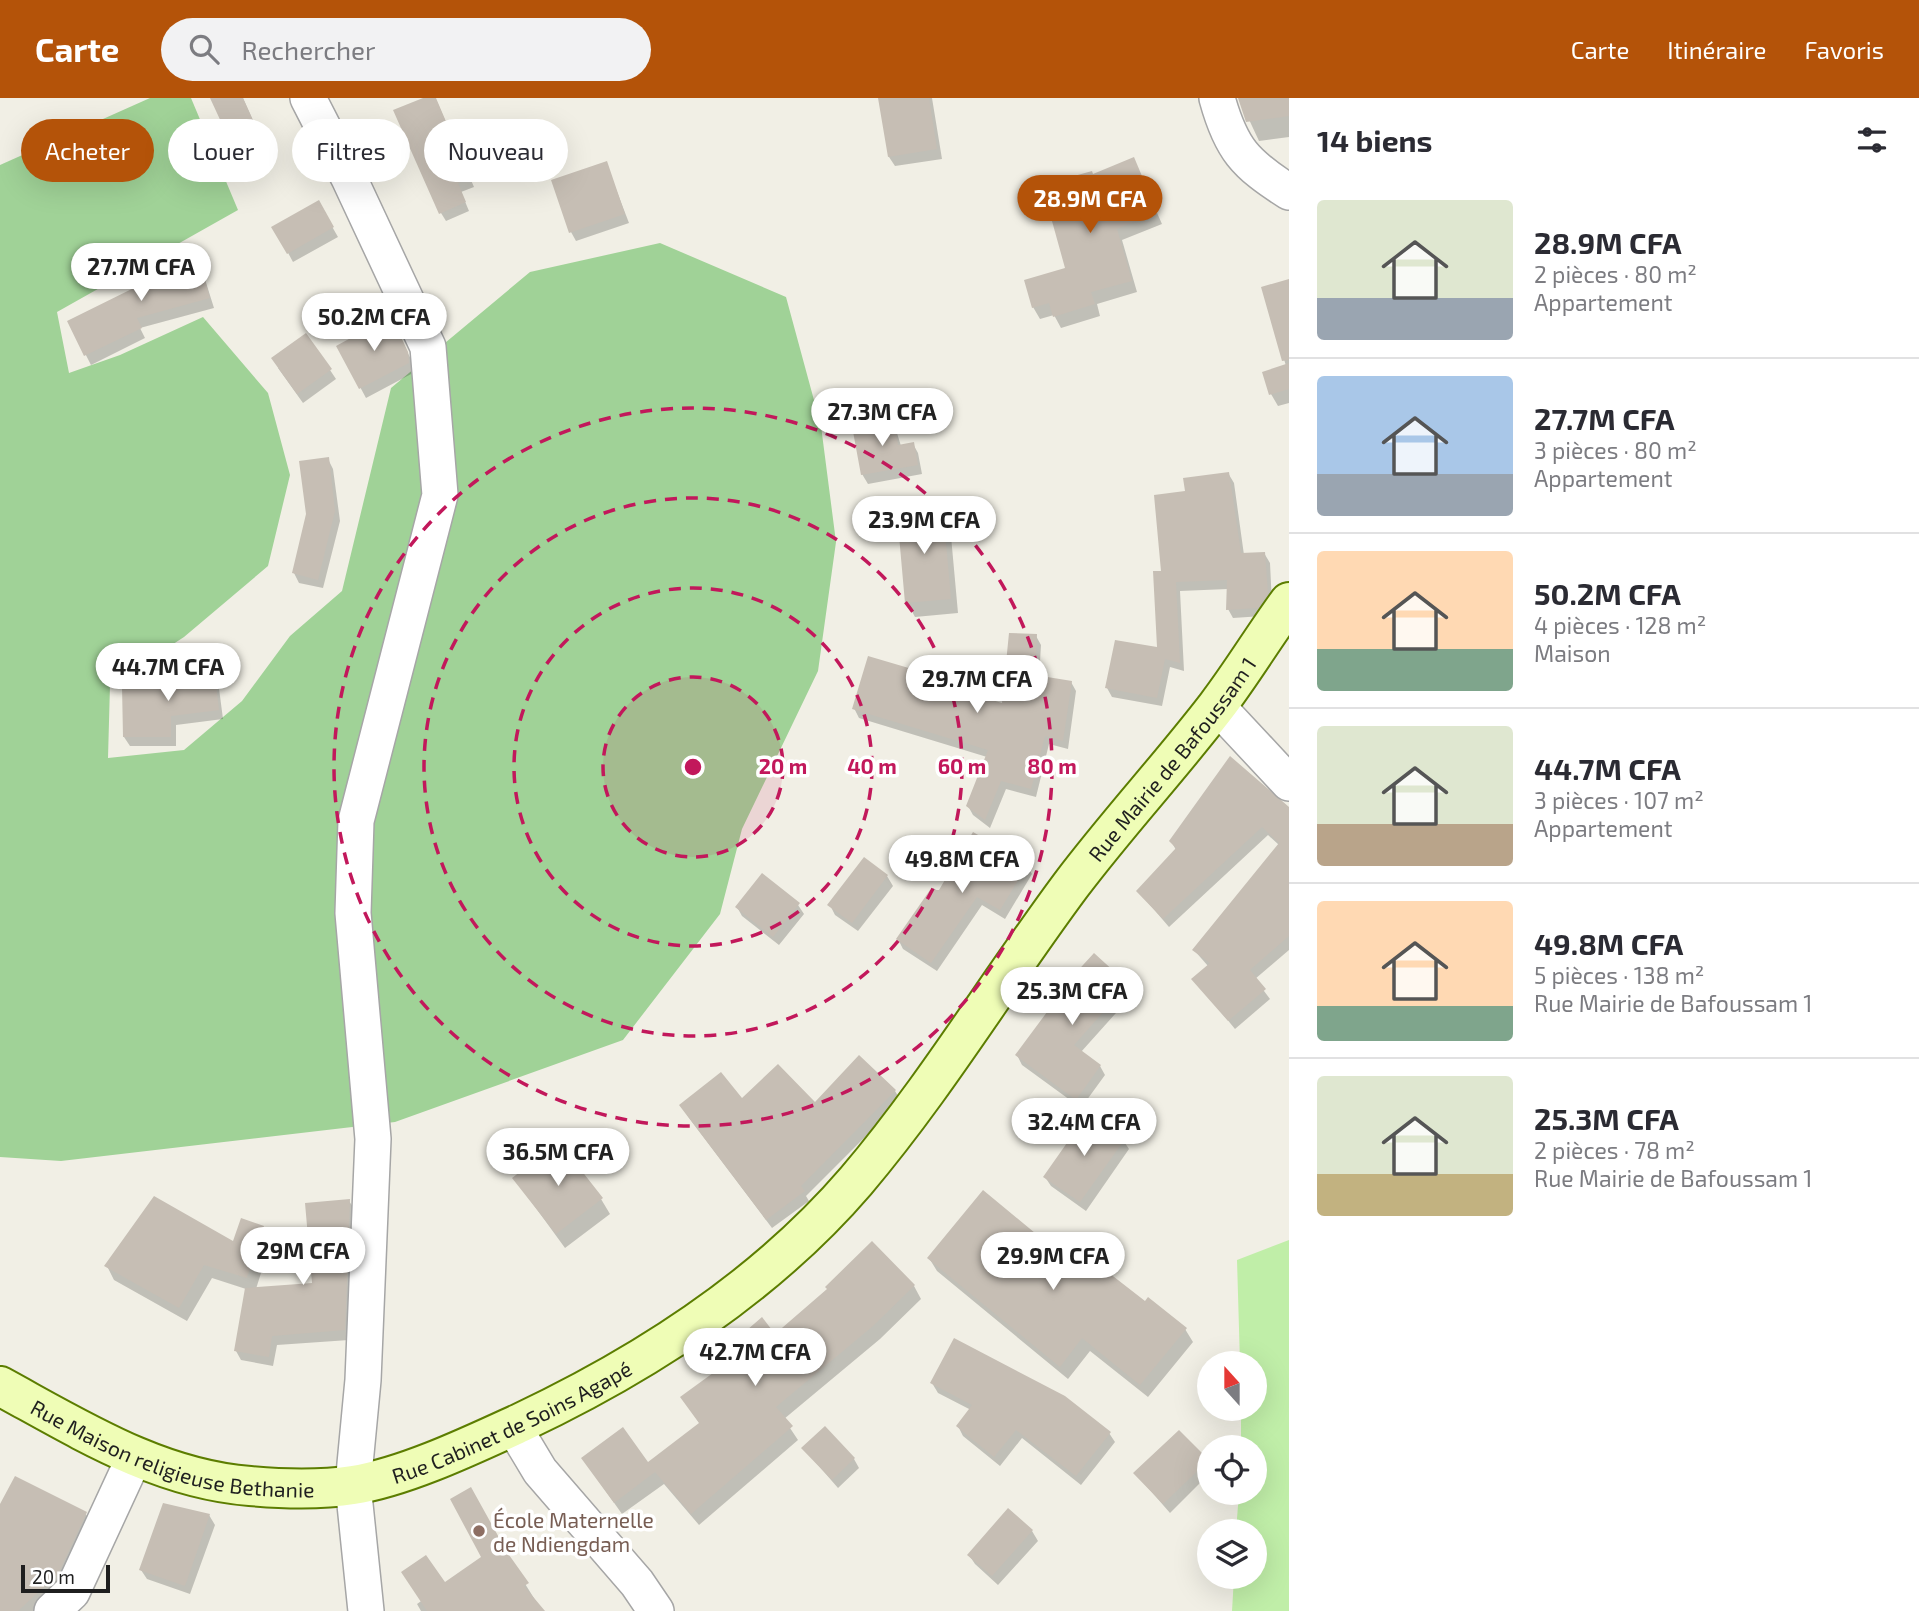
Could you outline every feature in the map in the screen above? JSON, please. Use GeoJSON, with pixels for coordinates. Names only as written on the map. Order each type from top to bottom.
{"type":"FeatureCollection","features":[{"type":"Feature","properties":{"kind":"street"},"geometry":{"type":"LineString","coordinates":[[308,98],[349,178],[428,347],[440,495],[356,821],[353,913],[373,1139],[362,1380],[353,1485],[366,1611]]}},
{"type":"Feature","properties":{"kind":"street"},"geometry":{"type":"LineString","coordinates":[[1217,98],[1232,144],[1257,172],[1289,192]]}},
{"type":"Feature","properties":{"kind":"street","name":"Rue Mairie de Bafoussam 1"},"geometry":{"type":"LineString","coordinates":[[854,1183],[969,1031],[1072,884],[1134,803],[1217,706],[1289,602]]}},
{"type":"Feature","properties":{"kind":"street"},"geometry":{"type":"LineString","coordinates":[[1217,706],[1289,783]]}},
{"type":"Feature","properties":{"kind":"street","name":"Rue Cabinet de Soins Agapé"},"geometry":{"type":"LineString","coordinates":[[353,1485],[418,1466],[513,1426],[632,1366],[700,1321],[814,1224],[854,1183]]}},
{"type":"Feature","properties":{"kind":"street","name":"Rue Maison religieuse Bethanie"},"geometry":{"type":"LineString","coordinates":[[0,1386],[134,1458],[194,1477],[248,1486],[353,1485]]}},
{"type":"Feature","properties":{"kind":"street"},"geometry":{"type":"LineString","coordinates":[[513,1426],[540,1471],[637,1583],[656,1611]]}},
{"type":"Feature","properties":{"kind":"street"},"geometry":{"type":"LineString","coordinates":[[52,1611],[72,1592],[134,1458]]}},
{"type":"Feature","properties":{"kind":"green space"},"geometry":{"type":"Polygon","coordinates":[[[150,98],[191,98],[200,119],[168,119],[168,182],[226,182],[238,210],[57,312],[69,373],[120,355],[203,317],[268,393],[290,475],[268,566],[184,637],[110,685],[108,758],[184,750],[242,701],[290,636],[342,591],[391,388],[530,272],[660,243],[786,297],[821,426],[836,542],[818,671],[742,829],[720,914],[623,1040],[395,1122],[61,1161],[0,1157],[0,165],[21,156],[21,182],[154,182],[154,119],[103,119],[150,98]]]}},
{"type":"Feature","properties":{"kind":"green space"},"geometry":{"type":"Polygon","coordinates":[[[1289,1240],[1289,1611],[1232,1611],[1233,1589],[1267,1589],[1267,1519],[1237,1519],[1238,1505],[1267,1505],[1267,1435],[1241,1435],[1241,1421],[1267,1421],[1267,1351],[1240,1351],[1237,1260],[1289,1240]]]}},
{"type":"Feature","properties":{"kind":"building"},"geometry":{"type":"Polygon","coordinates":[[[210,98],[243,98],[252,119],[220,119],[210,98]]]}},
{"type":"Feature","properties":{"kind":"building"},"geometry":{"type":"Polygon","coordinates":[[[423,98],[436,98],[445,119],[424,119],[424,180],[410,148],[410,119],[397,119],[393,110],[423,98]]]}},
{"type":"Feature","properties":{"kind":"building"},"geometry":{"type":"Polygon","coordinates":[[[878,98],[929,98],[937,149],[888,157],[878,98]]]}},
{"type":"Feature","properties":{"kind":"building"},"geometry":{"type":"Polygon","coordinates":[[[1238,98],[1289,98],[1289,116],[1246,122],[1238,98]]]}},
{"type":"Feature","properties":{"kind":"building"},"geometry":{"type":"Polygon","coordinates":[[[1134,157],[1157,212],[1117,229],[1132,281],[1091,292],[1095,304],[1053,317],[1049,303],[1032,308],[1024,280],[1065,268],[1042,185],[1092,171],[1093,174],[1134,157]]]}},
{"type":"Feature","properties":{"kind":"building"},"geometry":{"type":"Polygon","coordinates":[[[607,161],[625,214],[569,233],[552,182],[568,182],[568,174],[607,161]]]}},
{"type":"Feature","properties":{"kind":"building"},"geometry":{"type":"Polygon","coordinates":[[[425,182],[460,182],[458,183],[466,202],[439,214],[425,182]]]}},
{"type":"Feature","properties":{"kind":"building"},"geometry":{"type":"Polygon","coordinates":[[[319,200],[334,227],[287,254],[271,227],[319,200]]]}},
{"type":"Feature","properties":{"kind":"building"},"geometry":{"type":"Polygon","coordinates":[[[197,252],[210,298],[137,318],[142,328],[84,356],[67,321],[156,277],[153,264],[197,252]]]}},
{"type":"Feature","properties":{"kind":"building"},"geometry":{"type":"Polygon","coordinates":[[[1289,279],[1289,360],[1282,361],[1261,287],[1289,279]]]}},
{"type":"Feature","properties":{"kind":"building"},"geometry":{"type":"Polygon","coordinates":[[[391,316],[408,352],[409,363],[359,389],[336,346],[391,316]]]}},
{"type":"Feature","properties":{"kind":"building"},"geometry":{"type":"Polygon","coordinates":[[[306,333],[332,369],[297,394],[271,358],[306,333]]]}},
{"type":"Feature","properties":{"kind":"building"},"geometry":{"type":"Polygon","coordinates":[[[1289,363],[1289,389],[1269,395],[1262,372],[1289,363]]]}},
{"type":"Feature","properties":{"kind":"building"},"geometry":{"type":"Polygon","coordinates":[[[894,418],[898,445],[914,442],[918,465],[861,475],[852,426],[894,418]]]}},
{"type":"Feature","properties":{"kind":"building"},"geometry":{"type":"Polygon","coordinates":[[[329,457],[335,511],[318,580],[292,573],[306,514],[299,461],[329,457]]]}},
{"type":"Feature","properties":{"kind":"building"},"geometry":{"type":"Polygon","coordinates":[[[1229,472],[1241,553],[1265,552],[1268,594],[1258,608],[1226,610],[1227,580],[1176,582],[1180,663],[1165,659],[1157,698],[1105,688],[1115,640],[1157,647],[1153,571],[1161,571],[1154,495],[1185,491],[1183,478],[1229,472]]]}},
{"type":"Feature","properties":{"kind":"building"},"geometry":{"type":"Polygon","coordinates":[[[943,509],[951,599],[905,603],[897,513],[943,509]]]}},
{"type":"Feature","properties":{"kind":"building"},"geometry":{"type":"Polygon","coordinates":[[[1009,633],[1037,634],[1035,675],[1072,681],[1063,741],[1045,736],[1031,789],[1001,781],[985,820],[966,806],[988,750],[852,709],[868,656],[929,674],[927,680],[1002,703],[1009,633]]]}},
{"type":"Feature","properties":{"kind":"building"},"geometry":{"type":"Polygon","coordinates":[[[213,662],[219,710],[171,716],[171,737],[123,737],[122,686],[188,685],[186,666],[213,662]]]}},
{"type":"Feature","properties":{"kind":"building"},"geometry":{"type":"Polygon","coordinates":[[[1230,756],[1289,807],[1289,936],[1250,970],[1266,989],[1228,1021],[1191,979],[1210,963],[1192,950],[1279,843],[1262,827],[1163,919],[1136,891],[1176,848],[1169,841],[1230,756]]]}},
{"type":"Feature","properties":{"kind":"building"},"geometry":{"type":"Polygon","coordinates":[[[973,832],[1028,864],[1000,910],[977,897],[931,963],[896,939],[930,890],[939,890],[973,832]]]}},
{"type":"Feature","properties":{"kind":"building"},"geometry":{"type":"Polygon","coordinates":[[[864,857],[888,875],[852,923],[827,905],[864,857]]]}},
{"type":"Feature","properties":{"kind":"building"},"geometry":{"type":"Polygon","coordinates":[[[762,873],[800,903],[773,937],[735,907],[762,873]]]}},
{"type":"Feature","properties":{"kind":"building"},"geometry":{"type":"Polygon","coordinates":[[[1094,953],[1128,984],[1074,1045],[1101,1065],[1076,1100],[1015,1055],[1053,1004],[1050,1001],[1094,953]]]}},
{"type":"Feature","properties":{"kind":"building"},"geometry":{"type":"Polygon","coordinates":[[[859,1055],[896,1090],[801,1186],[805,1191],[766,1220],[679,1105],[721,1072],[742,1098],[778,1064],[815,1102],[859,1055]]]}},
{"type":"Feature","properties":{"kind":"building"},"geometry":{"type":"Polygon","coordinates":[[[1088,1113],[1125,1139],[1080,1202],[1043,1177],[1088,1113]]]}},
{"type":"Feature","properties":{"kind":"building"},"geometry":{"type":"Polygon","coordinates":[[[559,1142],[603,1198],[556,1234],[512,1178],[559,1142]]]}},
{"type":"Feature","properties":{"kind":"building"},"geometry":{"type":"Polygon","coordinates":[[[983,1190],[1064,1257],[1073,1245],[1145,1301],[1148,1297],[1187,1328],[1140,1385],[1082,1338],[1060,1367],[927,1258],[983,1190]]]}},
{"type":"Feature","properties":{"kind":"building"},"geometry":{"type":"Polygon","coordinates":[[[154,1196],[233,1241],[241,1218],[264,1226],[247,1278],[204,1265],[179,1308],[104,1266],[154,1196]]]}},
{"type":"Feature","properties":{"kind":"building"},"geometry":{"type":"Polygon","coordinates":[[[350,1199],[345,1330],[272,1336],[269,1357],[234,1351],[245,1288],[312,1283],[305,1203],[350,1199]]]}},
{"type":"Feature","properties":{"kind":"building"},"geometry":{"type":"Polygon","coordinates":[[[872,1241],[915,1285],[873,1326],[776,1407],[793,1426],[691,1514],[655,1472],[614,1503],[581,1458],[623,1427],[648,1462],[699,1423],[680,1397],[724,1365],[717,1356],[762,1317],[775,1334],[827,1289],[825,1287],[872,1241]]]}},
{"type":"Feature","properties":{"kind":"building"},"geometry":{"type":"Polygon","coordinates":[[[954,1338],[1065,1396],[1111,1432],[1076,1476],[1016,1430],[994,1457],[956,1426],[972,1405],[930,1383],[954,1338]]]}},
{"type":"Feature","properties":{"kind":"building"},"geometry":{"type":"Polygon","coordinates":[[[825,1426],[855,1458],[832,1480],[801,1448],[825,1426]]]}},
{"type":"Feature","properties":{"kind":"building"},"geometry":{"type":"Polygon","coordinates":[[[1179,1430],[1197,1448],[1197,1471],[1163,1504],[1133,1473],[1179,1430]]]}},
{"type":"Feature","properties":{"kind":"building"},"geometry":{"type":"Polygon","coordinates":[[[15,1476],[87,1512],[58,1574],[18,1611],[0,1611],[0,1504],[15,1476]]]}},
{"type":"Feature","properties":{"kind":"building","name":"École Maternelle de Ndiengdam"},"geometry":{"type":"Polygon","coordinates":[[[471,1487],[507,1552],[529,1583],[524,1586],[545,1611],[427,1611],[401,1572],[426,1555],[445,1582],[481,1557],[450,1499],[471,1487]]]}},
{"type":"Feature","properties":{"kind":"building"},"geometry":{"type":"Polygon","coordinates":[[[163,1503],[210,1514],[185,1586],[139,1570],[163,1503]]]}},
{"type":"Feature","properties":{"kind":"building"},"geometry":{"type":"Polygon","coordinates":[[[1008,1508],[1033,1530],[992,1576],[967,1555],[1008,1508]]]}},
{"type":"Feature","properties":{"kind":"place","name":"École Maternelle de Ndiengdam"},"geometry":{"type":"Point","coordinates":[479,1531]}}]}
